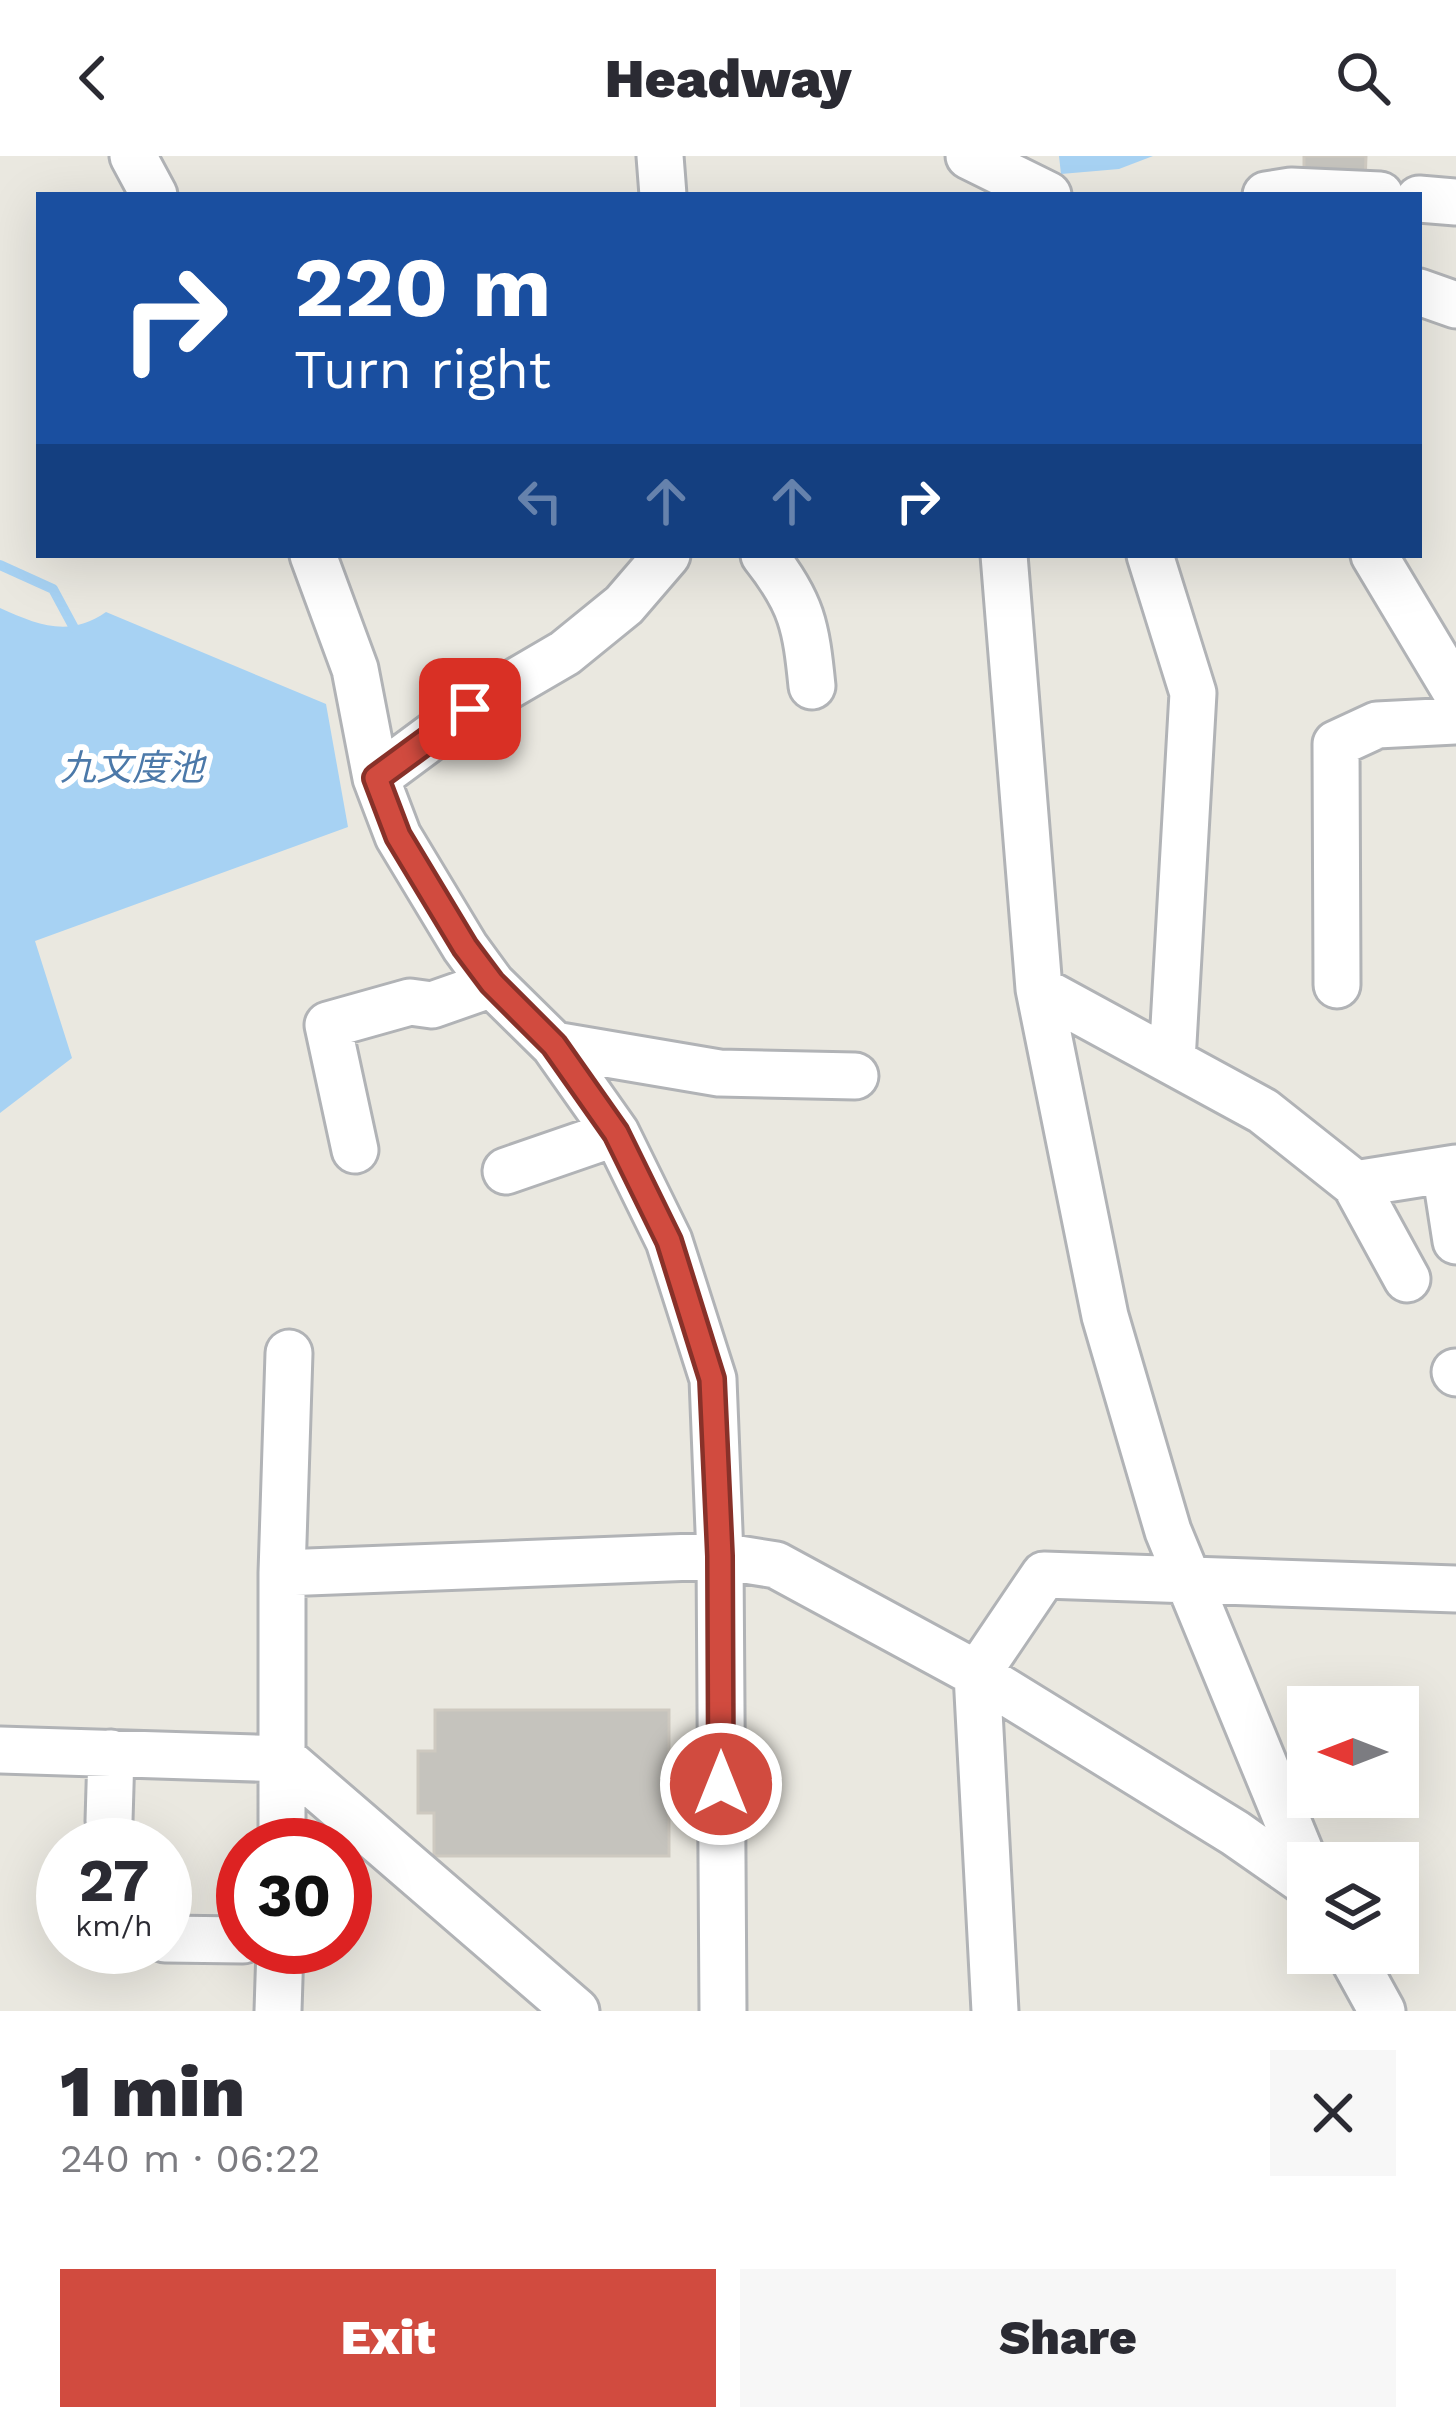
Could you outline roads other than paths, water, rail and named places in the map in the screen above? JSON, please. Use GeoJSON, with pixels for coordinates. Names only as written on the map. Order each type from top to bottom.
{"type":"FeatureCollection","features":[{"type":"Feature","properties":{"kind":"street"},"geometry":{"type":"LineString","coordinates":[[133,156],[152,192]]}},
{"type":"Feature","properties":{"kind":"street"},"geometry":{"type":"LineString","coordinates":[[660,156],[663,192]]}},
{"type":"Feature","properties":{"kind":"street"},"geometry":{"type":"LineString","coordinates":[[975,167],[1040,180]]}},
{"type":"Feature","properties":{"kind":"street"},"geometry":{"type":"LineString","coordinates":[[1422,199],[1456,202]]}},
{"type":"Feature","properties":{"kind":"street"},"geometry":{"type":"LineString","coordinates":[[1422,293],[1456,305]]}},
{"type":"Feature","properties":{"kind":"street"},"geometry":{"type":"LineString","coordinates":[[315,558],[355,669],[376,778],[398,836],[465,947],[492,983],[554,1045],[616,1133],[669,1241],[712,1379],[720,1556],[723,2011]]}},
{"type":"Feature","properties":{"kind":"street"},"geometry":{"type":"LineString","coordinates":[[376,778],[470,709],[565,653],[624,604],[664,558]]}},
{"type":"Feature","properties":{"kind":"street"},"geometry":{"type":"LineString","coordinates":[[766,558],[793,592],[806,633],[812,686]]}},
{"type":"Feature","properties":{"kind":"street"},"geometry":{"type":"LineString","coordinates":[[1004,558],[1039,989],[1105,1316],[1168,1531],[1296,1842]]}},
{"type":"Feature","properties":{"kind":"street"},"geometry":{"type":"LineString","coordinates":[[1151,558],[1193,693],[1172,1061]]}},
{"type":"Feature","properties":{"kind":"street"},"geometry":{"type":"LineString","coordinates":[[1376,558],[1441,642],[1456,692]]}},
{"type":"Feature","properties":{"kind":"street"},"geometry":{"type":"LineString","coordinates":[[1337,985],[1336,744],[1377,725],[1456,721]]}},
{"type":"Feature","properties":{"kind":"street"},"geometry":{"type":"LineString","coordinates":[[355,1150],[328,1025],[410,1002],[432,1005],[492,983]]}},
{"type":"Feature","properties":{"kind":"street"},"geometry":{"type":"LineString","coordinates":[[1039,989],[1263,1111],[1354,1184],[1407,1279]]}},
{"type":"Feature","properties":{"kind":"street"},"geometry":{"type":"LineString","coordinates":[[554,1045],[719,1073],[856,1076]]}},
{"type":"Feature","properties":{"kind":"street"},"geometry":{"type":"LineString","coordinates":[[506,1172],[616,1133]]}},
{"type":"Feature","properties":{"kind":"street"},"geometry":{"type":"LineString","coordinates":[[1354,1184],[1450,1169],[1456,1241]]}},
{"type":"Feature","properties":{"kind":"street"},"geometry":{"type":"LineString","coordinates":[[283,1818],[289,1353]]}},
{"type":"Feature","properties":{"kind":"street"},"geometry":{"type":"LineString","coordinates":[[283,1573],[720,1556],[776,1565],[977,1674],[1287,1869]]}},
{"type":"Feature","properties":{"kind":"street"},"geometry":{"type":"LineString","coordinates":[[995,2011],[977,1674],[1043,1575],[1456,1589]]}},
{"type":"Feature","properties":{"kind":"street"},"geometry":{"type":"LineString","coordinates":[[0,1750],[284,1759],[576,2011]]}},
{"type":"Feature","properties":{"kind":"street"},"geometry":{"type":"LineString","coordinates":[[110,1818],[111,1753]]}},
{"type":"Feature","properties":{"kind":"street"},"geometry":{"type":"LineString","coordinates":[[278,2011],[279,1974]]}},
{"type":"Feature","properties":{"kind":"street"},"geometry":{"type":"LineString","coordinates":[[1361,1974],[1382,2011]]}},
{"type":"Feature","properties":{"kind":"water"},"geometry":{"type":"Polygon","coordinates":[[[1059,156],[1153,156],[1119,169],[1061,174],[1059,156]]]}},
{"type":"Feature","properties":{"kind":"water","name":"九文度池"},"geometry":{"type":"Polygon","coordinates":[[[0,608],[40,624],[66,627],[106,612],[326,704],[348,827],[35,941],[72,1058],[0,1113],[0,608]]]}},
{"type":"Feature","properties":{"kind":"waterway"},"geometry":{"type":"LineString","coordinates":[[0,565],[53,589],[74,628]]}}]}
